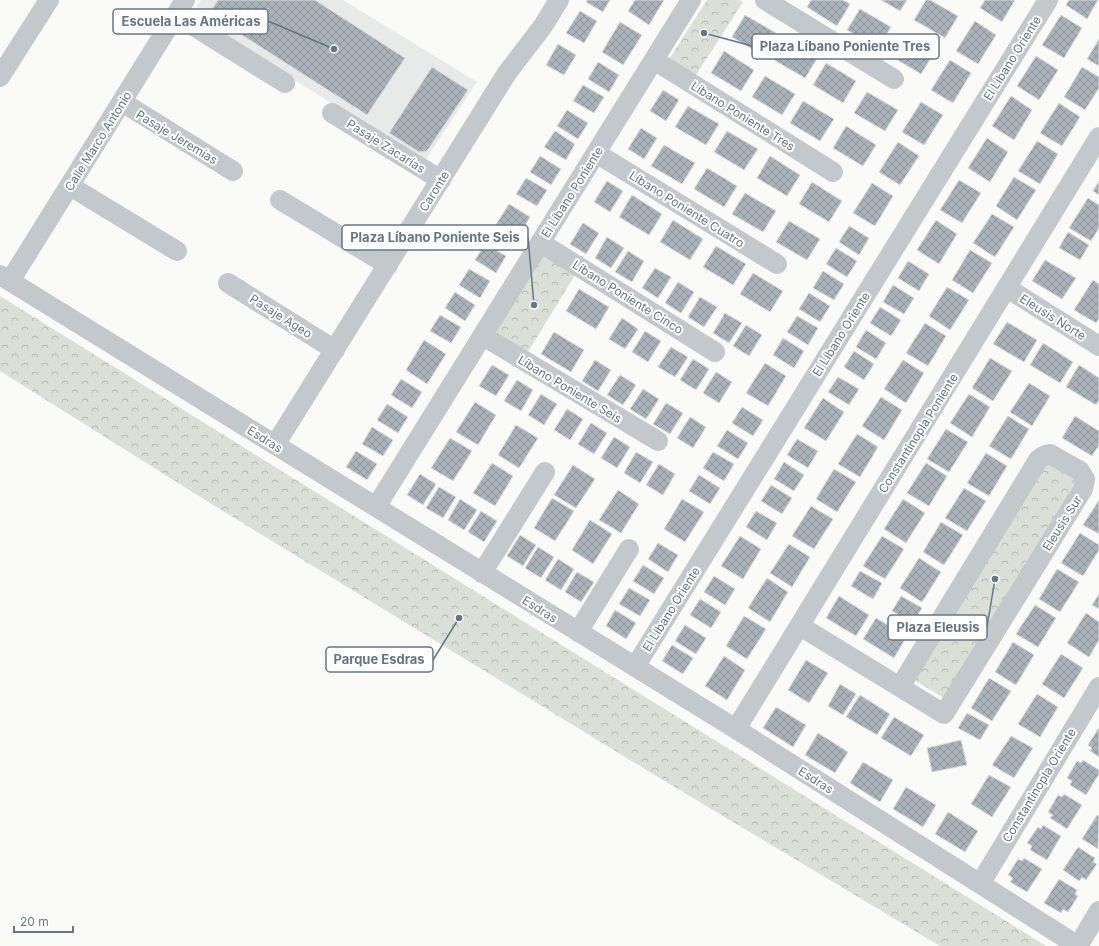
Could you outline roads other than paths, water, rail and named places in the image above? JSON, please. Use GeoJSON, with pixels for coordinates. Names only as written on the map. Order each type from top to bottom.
{"type":"FeatureCollection","features":[{"type":"Feature","properties":{"kind":"street"},"geometry":{"type":"LineString","coordinates":[[0,77],[49,0]]}},
{"type":"Feature","properties":{"kind":"street","name":"Caronte"},"geometry":{"type":"LineString","coordinates":[[276,445],[507,73],[543,26],[559,0]]}},
{"type":"Feature","properties":{"kind":"street","name":"El Líbano Poniente"},"geometry":{"type":"LineString","coordinates":[[376,507],[691,0]]}},
{"type":"Feature","properties":{"kind":"street"},"geometry":{"type":"LineString","coordinates":[[765,0],[894,79]]}},
{"type":"Feature","properties":{"kind":"street","name":"El Líbano Oriente"},"geometry":{"type":"LineString","coordinates":[[635,667],[1048,0]]}},
{"type":"Feature","properties":{"kind":"street"},"geometry":{"type":"LineString","coordinates":[[181,7],[285,83]]}},
{"type":"Feature","properties":{"kind":"street","name":"Calle Marco Antonio"},"geometry":{"type":"LineString","coordinates":[[5,278],[70,186],[181,7]]}},
{"type":"Feature","properties":{"kind":"street","name":"Líbano Poniente Tres"},"geometry":{"type":"LineString","coordinates":[[654,60],[833,172]]}},
{"type":"Feature","properties":{"kind":"street","name":"Pasaje Jeremías"},"geometry":{"type":"LineString","coordinates":[[122,102],[233,171]]}},
{"type":"Feature","properties":{"kind":"street","name":"Pasaje Zacarías"},"geometry":{"type":"LineString","coordinates":[[332,112],[441,180]]}},
{"type":"Feature","properties":{"kind":"street","name":"Constantinopla Poniente"},"geometry":{"type":"LineString","coordinates":[[736,729],[1099,138]]}},
{"type":"Feature","properties":{"kind":"street","name":"Líbano Poniente Cuatro"},"geometry":{"type":"LineString","coordinates":[[596,153],[777,264]]}},
{"type":"Feature","properties":{"kind":"street"},"geometry":{"type":"LineString","coordinates":[[70,186],[177,251]]}},
{"type":"Feature","properties":{"kind":"street"},"geometry":{"type":"LineString","coordinates":[[280,200],[388,265]]}},
{"type":"Feature","properties":{"kind":"street","name":"Líbano Poniente Cinco"},"geometry":{"type":"LineString","coordinates":[[541,242],[715,352]]}},
{"type":"Feature","properties":{"kind":"street","name":"Esdras"},"geometry":{"type":"LineString","coordinates":[[5,278],[736,729],[1078,946]]}},
{"type":"Feature","properties":{"kind":"street","name":"Pasaje Ageo"},"geometry":{"type":"LineString","coordinates":[[228,283],[335,350]]}},
{"type":"Feature","properties":{"kind":"street","name":"Eleusis Norte"},"geometry":{"type":"LineString","coordinates":[[1007,288],[1099,346]]}},
{"type":"Feature","properties":{"kind":"street","name":"Líbano Poniente Seis"},"geometry":{"type":"LineString","coordinates":[[482,336],[658,441]]}},
{"type":"Feature","properties":{"kind":"street","name":"Eleusis Sur"},"geometry":{"type":"LineString","coordinates":[[800,626],[944,714],[1083,489],[1085,479],[1080,471],[1050,454],[1045,455],[1038,460],[900,687]]}},
{"type":"Feature","properties":{"kind":"street"},"geometry":{"type":"LineString","coordinates":[[482,573],[544,472]]}},
{"type":"Feature","properties":{"kind":"street"},"geometry":{"type":"LineString","coordinates":[[578,632],[629,549]]}},
{"type":"Feature","properties":{"kind":"street","name":"Constantinopla Oriente"},"geometry":{"type":"LineString","coordinates":[[980,884],[1099,687]]}},
{"type":"Feature","properties":{"kind":"street"},"geometry":{"type":"LineString","coordinates":[[1078,946],[1099,911]]}},
{"type":"Feature","properties":{"kind":"place","name":"Plaza Líbano Poniente Tres"},"geometry":{"type":"Point","coordinates":[704,33]}},
{"type":"Feature","properties":{"kind":"place","name":"Escuela Las Américas"},"geometry":{"type":"Point","coordinates":[334,49]}},
{"type":"Feature","properties":{"kind":"place","name":"Plaza Líbano Poniente Seis"},"geometry":{"type":"Point","coordinates":[534,305]}},
{"type":"Feature","properties":{"kind":"place","name":"Plaza Eleusis"},"geometry":{"type":"Point","coordinates":[995,579]}},
{"type":"Feature","properties":{"kind":"place","name":"Parque Esdras"},"geometry":{"type":"Point","coordinates":[459,618]}}]}
